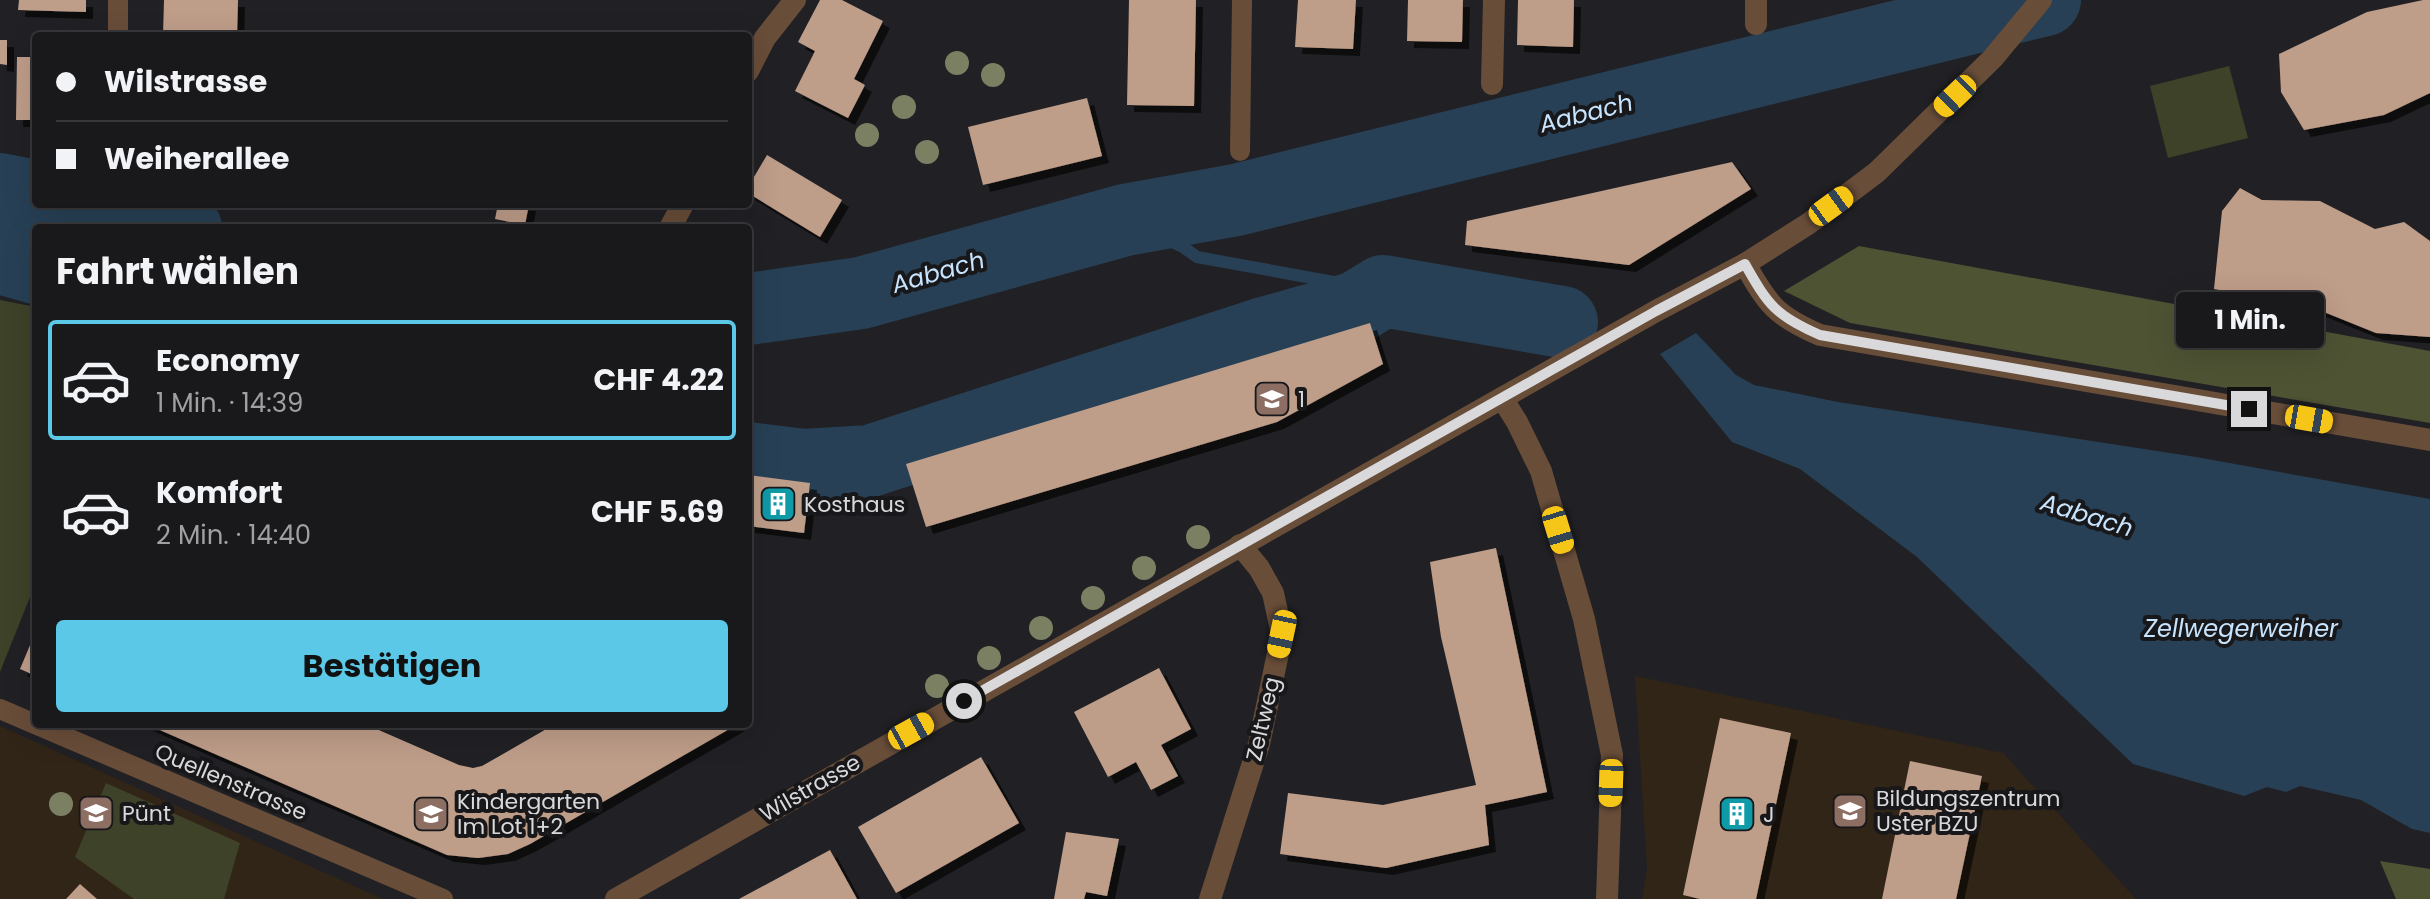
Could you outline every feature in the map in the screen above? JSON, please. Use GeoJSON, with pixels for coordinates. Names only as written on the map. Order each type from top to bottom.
{"type":"FeatureCollection","features":[{"type":"Feature","properties":{"kind":"street"},"geometry":{"type":"LineString","coordinates":[[752,63],[765,38],[795,0]]}},
{"type":"Feature","properties":{"kind":"street"},"geometry":{"type":"LineString","coordinates":[[1492,84],[1494,0]]}},
{"type":"Feature","properties":{"kind":"street"},"geometry":{"type":"LineString","coordinates":[[1756,0],[1756,24]]}},
{"type":"Feature","properties":{"kind":"street","name":"Wilstrasse"},"geometry":{"type":"LineString","coordinates":[[616,899],[1240,545],[1745,264],[1808,224],[1877,172],[1993,58],[2041,0]]}},
{"type":"Feature","properties":{"kind":"street"},"geometry":{"type":"LineString","coordinates":[[1745,264],[1767,303],[1789,322],[1820,335],[2430,440]]}},
{"type":"Feature","properties":{"kind":"street"},"geometry":{"type":"LineString","coordinates":[[1502,398],[1541,471],[1587,633],[1612,755],[1607,899]]}},
{"type":"Feature","properties":{"kind":"street","name":"Zeltweg"},"geometry":{"type":"LineString","coordinates":[[1210,899],[1259,744],[1282,634],[1273,593],[1259,568],[1240,545]]}},
{"type":"Feature","properties":{"kind":"lane"},"geometry":{"type":"LineString","coordinates":[[118,0],[118,32]]}},
{"type":"Feature","properties":{"kind":"lane"},"geometry":{"type":"LineString","coordinates":[[1240,151],[1242,0]]}},
{"type":"Feature","properties":{"kind":"lane","name":"Quellenstrasse"},"geometry":{"type":"LineString","coordinates":[[0,709],[32,723]]}},
{"type":"Feature","properties":{"kind":"lane","name":"Quellenstrasse"},"geometry":{"type":"LineString","coordinates":[[44,728],[443,899]]}},
{"type":"Feature","properties":{"kind":"shaded area","name":"Bildungszentrum Uster BZU"},"geometry":{"type":"Polygon","coordinates":[[[1635,676],[2003,753],[2136,899],[1642,899],[1647,868],[1635,676]]]}},
{"type":"Feature","properties":{"kind":"shaded area","name":"Pünt"},"geometry":{"type":"Polygon","coordinates":[[[0,726],[383,899],[0,899],[0,726]]]}},
{"type":"Feature","properties":{"kind":"green space"},"geometry":{"type":"Polygon","coordinates":[[[2229,66],[2248,138],[2168,158],[2150,86],[2229,66]]]}},
{"type":"Feature","properties":{"kind":"green space"},"geometry":{"type":"Polygon","coordinates":[[[1859,246],[2430,351],[2430,423],[1850,323],[1784,291],[1859,246]]]}},
{"type":"Feature","properties":{"kind":"green space"},"geometry":{"type":"Polygon","coordinates":[[[0,300],[32,306],[32,592],[0,672],[0,300]]]}},
{"type":"Feature","properties":{"kind":"green space"},"geometry":{"type":"Polygon","coordinates":[[[106,783],[240,843],[224,899],[134,899],[75,857],[106,783]]]}},
{"type":"Feature","properties":{"kind":"green space"},"geometry":{"type":"Polygon","coordinates":[[[2380,861],[2430,869],[2430,899],[2396,899],[2380,861]]]}},
{"type":"Feature","properties":{"kind":"water","name":"Zellwegerweiher"},"geometry":{"type":"Polygon","coordinates":[[[1696,333],[1736,375],[1754,385],[1838,402],[2196,457],[2430,499],[2430,833],[2412,829],[2361,800],[2300,786],[2286,792],[2267,787],[2244,796],[2133,764],[1917,557],[1800,469],[1732,442],[1660,354],[1696,333]]]}},
{"type":"Feature","properties":{"kind":"building"},"geometry":{"type":"Polygon","coordinates":[[[19,0],[86,0],[86,12],[18,10],[19,0]]]}},
{"type":"Feature","properties":{"kind":"building"},"geometry":{"type":"Polygon","coordinates":[[[164,0],[238,0],[237,32],[163,32],[164,0]]]}},
{"type":"Feature","properties":{"kind":"building"},"geometry":{"type":"Polygon","coordinates":[[[820,0],[842,0],[883,21],[854,79],[865,85],[848,118],[795,91],[815,51],[798,42],[820,0]]]}},
{"type":"Feature","properties":{"kind":"building"},"geometry":{"type":"Polygon","coordinates":[[[1129,0],[1196,0],[1194,106],[1127,105],[1129,0]]]}},
{"type":"Feature","properties":{"kind":"building"},"geometry":{"type":"Polygon","coordinates":[[[1298,0],[1356,0],[1353,49],[1295,47],[1298,0]]]}},
{"type":"Feature","properties":{"kind":"building"},"geometry":{"type":"Polygon","coordinates":[[[1408,0],[1463,0],[1462,42],[1407,41],[1408,0]]]}},
{"type":"Feature","properties":{"kind":"building"},"geometry":{"type":"Polygon","coordinates":[[[1518,0],[1574,0],[1573,47],[1517,45],[1518,0]]]}},
{"type":"Feature","properties":{"kind":"building"},"geometry":{"type":"Polygon","coordinates":[[[2430,0],[2430,93],[2384,115],[2304,130],[2281,92],[2279,54],[2367,12],[2430,0]]]}},
{"type":"Feature","properties":{"kind":"building"},"geometry":{"type":"Polygon","coordinates":[[[0,40],[7,40],[7,65],[0,64],[0,40]]]}},
{"type":"Feature","properties":{"kind":"building"},"geometry":{"type":"Polygon","coordinates":[[[17,57],[32,57],[32,120],[16,120],[17,57]]]}},
{"type":"Feature","properties":{"kind":"building"},"geometry":{"type":"Polygon","coordinates":[[[1087,98],[1102,156],[983,185],[968,127],[1087,98]]]}},
{"type":"Feature","properties":{"kind":"building"},"geometry":{"type":"Polygon","coordinates":[[[767,155],[842,200],[820,237],[752,195],[752,180],[767,155]]]}},
{"type":"Feature","properties":{"kind":"building"},"geometry":{"type":"Polygon","coordinates":[[[1732,162],[1751,189],[1629,265],[1465,245],[1467,221],[1732,162]]]}},
{"type":"Feature","properties":{"kind":"building"},"geometry":{"type":"Polygon","coordinates":[[[2240,188],[2262,200],[2320,201],[2375,229],[2404,222],[2430,241],[2430,337],[2376,333],[2309,306],[2214,289],[2222,211],[2240,188]]]}},
{"type":"Feature","properties":{"kind":"building"},"geometry":{"type":"Polygon","coordinates":[[[497,208],[528,208],[525,224],[495,219],[497,208]]]}},
{"type":"Feature","properties":{"kind":"building"},"geometry":{"type":"Polygon","coordinates":[[[1370,323],[1383,364],[1277,422],[926,527],[906,464],[1370,323]]]}},
{"type":"Feature","properties":{"kind":"building","name":"Kosthaus"},"geometry":{"type":"Polygon","coordinates":[[[752,476],[810,483],[804,533],[752,526],[752,476]]]}},
{"type":"Feature","properties":{"kind":"building"},"geometry":{"type":"Polygon","coordinates":[[[1496,548],[1547,792],[1485,805],[1489,845],[1386,868],[1280,854],[1288,793],[1383,805],[1476,785],[1441,637],[1430,562],[1496,548]]]}},
{"type":"Feature","properties":{"kind":"building"},"geometry":{"type":"Polygon","coordinates":[[[32,640],[32,674],[20,669],[32,640]]]}},
{"type":"Feature","properties":{"kind":"building"},"geometry":{"type":"Polygon","coordinates":[[[1159,668],[1191,729],[1161,745],[1178,776],[1151,790],[1136,762],[1108,777],[1074,712],[1159,668]]]}},
{"type":"Feature","properties":{"kind":"building","name":"J"},"geometry":{"type":"Polygon","coordinates":[[[1720,718],[1791,733],[1756,899],[1700,899],[1683,895],[1720,718]]]}},
{"type":"Feature","properties":{"kind":"building"},"geometry":{"type":"Polygon","coordinates":[[[155,728],[374,728],[459,765],[473,768],[482,766],[548,728],[731,728],[508,854],[478,858],[447,855],[155,728]]]}},
{"type":"Feature","properties":{"kind":"building"},"geometry":{"type":"Polygon","coordinates":[[[981,757],[1019,823],[896,893],[858,827],[981,757]]]}},
{"type":"Feature","properties":{"kind":"building"},"geometry":{"type":"Polygon","coordinates":[[[1910,761],[1982,776],[1956,899],[1882,899],[1910,761]]]}},
{"type":"Feature","properties":{"kind":"building"},"geometry":{"type":"Polygon","coordinates":[[[1066,832],[1119,839],[1107,896],[1086,892],[1084,899],[1054,899],[1066,832]]]}},
{"type":"Feature","properties":{"kind":"building"},"geometry":{"type":"Polygon","coordinates":[[[830,850],[857,899],[739,899],[830,850]]]}},
{"type":"Feature","properties":{"kind":"building"},"geometry":{"type":"Polygon","coordinates":[[[80,884],[97,899],[66,899],[80,884]]]}},
{"type":"Feature","properties":{"kind":"waterway","name":"Aabach"},"geometry":{"type":"LineString","coordinates":[[752,308],[861,293],[1125,220],[1236,200],[2045,0]]}},
{"type":"Feature","properties":{"kind":"waterway","name":"Aabach"},"geometry":{"type":"LineString","coordinates":[[0,189],[32,195]]}},
{"type":"Feature","properties":{"kind":"waterway","name":"Aabach"},"geometry":{"type":"LineString","coordinates":[[91,208],[167,224]]}},
{"type":"Feature","properties":{"kind":"waterway","name":"Aabach"},"geometry":{"type":"LineString","coordinates":[[1125,220],[1183,247],[1197,257],[1383,291]]}},
{"type":"Feature","properties":{"kind":"waterway"},"geometry":{"type":"LineString","coordinates":[[0,258],[32,267]]}},
{"type":"Feature","properties":{"kind":"waterway"},"geometry":{"type":"LineString","coordinates":[[752,458],[804,465],[870,461],[1264,333],[1357,307],[1383,291],[1562,322]]}},
{"type":"Feature","properties":{"kind":"place","name":"1"},"geometry":{"type":"Point","coordinates":[1272,399]}},
{"type":"Feature","properties":{"kind":"place","name":"Kosthaus"},"geometry":{"type":"Point","coordinates":[778,504]}},
{"type":"Feature","properties":{"kind":"place","name":"Bildungszentrum Uster BZU"},"geometry":{"type":"Point","coordinates":[1850,811]}},
{"type":"Feature","properties":{"kind":"place","name":"Pünt"},"geometry":{"type":"Point","coordinates":[96,813]}},
{"type":"Feature","properties":{"kind":"place","name":"Kindergarten Im Lot 1+2"},"geometry":{"type":"Point","coordinates":[431,814]}},
{"type":"Feature","properties":{"kind":"place","name":"J"},"geometry":{"type":"Point","coordinates":[1737,814]}},
{"type":"Feature","properties":{"kind":"route"},"geometry":{"type":"LineString","coordinates":[[964,701],[1656,311],[1745,264],[1767,303],[1789,322],[1820,335],[2249,409]]}}]}
